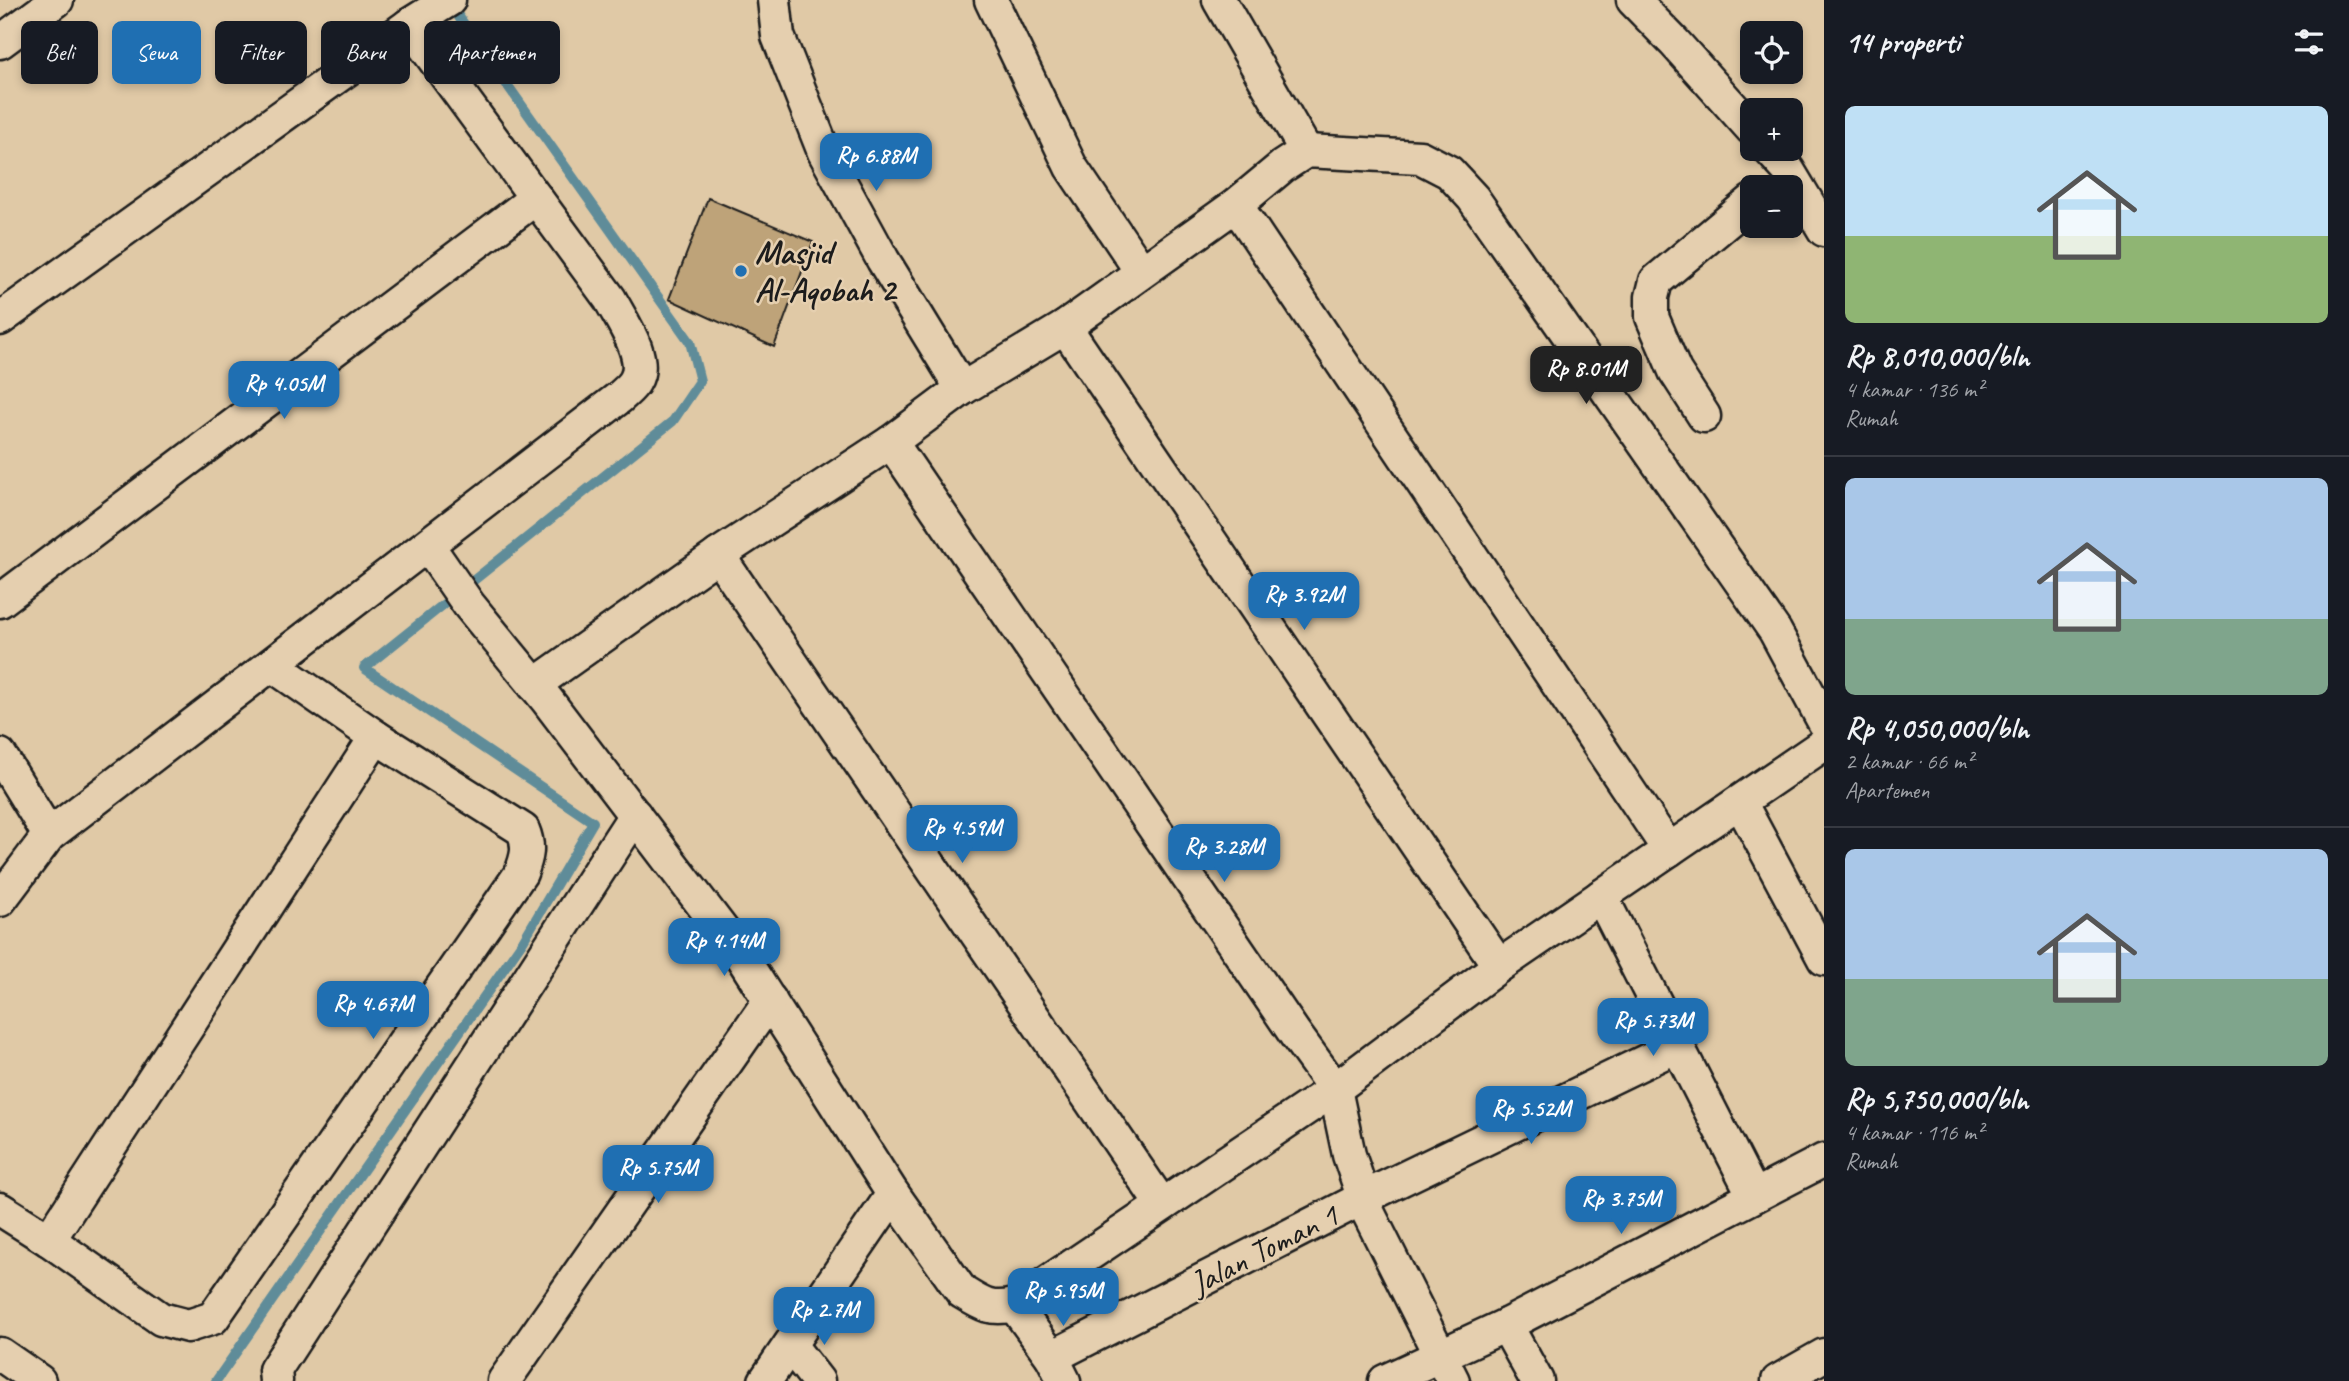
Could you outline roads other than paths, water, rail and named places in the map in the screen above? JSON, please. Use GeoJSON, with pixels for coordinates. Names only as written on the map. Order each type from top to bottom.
{"type":"FeatureCollection","features":[{"type":"Feature","properties":{"kind":"street"},"geometry":{"type":"LineString","coordinates":[[2,36],[57,0]]}},
{"type":"Feature","properties":{"kind":"street"},"geometry":{"type":"LineString","coordinates":[[774,0],[778,36],[824,152],[883,260],[961,389]]}},
{"type":"Feature","properties":{"kind":"street"},"geometry":{"type":"LineString","coordinates":[[991,0],[1070,167],[1140,271]]}},
{"type":"Feature","properties":{"kind":"street"},"geometry":{"type":"LineString","coordinates":[[1219,0],[1306,151]]}},
{"type":"Feature","properties":{"kind":"street"},"geometry":{"type":"LineString","coordinates":[[1633,0],[1740,116]]}},
{"type":"Feature","properties":{"kind":"street"},"geometry":{"type":"LineString","coordinates":[[0,320],[428,13],[536,198],[610,299],[636,346],[639,369],[636,381],[620,397],[436,556],[272,665],[48,835],[0,900]]}},
{"type":"Feature","properties":{"kind":"street"},"geometry":{"type":"LineString","coordinates":[[534,685],[718,555],[891,442],[961,389],[1065,327],[1236,205],[1283,166],[1306,151],[1420,157],[1449,172],[1473,198],[1775,632],[1824,722]]}},
{"type":"Feature","properties":{"kind":"street"},"geometry":{"type":"LineString","coordinates":[[1775,169],[1824,230]]}},
{"type":"Feature","properties":{"kind":"street"},"geometry":{"type":"LineString","coordinates":[[0,601],[536,198]]}},
{"type":"Feature","properties":{"kind":"street"},"geometry":{"type":"LineString","coordinates":[[1236,205],[1669,850]]}},
{"type":"Feature","properties":{"kind":"street"},"geometry":{"type":"LineString","coordinates":[[1704,416],[1675,371],[1652,317],[1652,297],[1656,281],[1740,211]]}},
{"type":"Feature","properties":{"kind":"street"},"geometry":{"type":"LineString","coordinates":[[1065,327],[1499,966]]}},
{"type":"Feature","properties":{"kind":"street"},"geometry":{"type":"LineString","coordinates":[[891,442],[1335,1089],[1349,1155],[1363,1198],[1447,1369]]}},
{"type":"Feature","properties":{"kind":"street"},"geometry":{"type":"LineString","coordinates":[[718,555],[1162,1205]]}},
{"type":"Feature","properties":{"kind":"street"},"geometry":{"type":"LineString","coordinates":[[436,556],[469,605],[534,685],[738,951],[893,1194],[961,1292],[997,1310],[1014,1306],[1335,1089],[1499,966],[1824,744]]}},
{"type":"Feature","properties":{"kind":"street"},"geometry":{"type":"LineString","coordinates":[[0,1209],[161,1319],[188,1326],[213,1318],[521,873],[527,857],[528,843],[523,831],[376,737],[272,665]]}},
{"type":"Feature","properties":{"kind":"street"},"geometry":{"type":"LineString","coordinates":[[49,1240],[376,737]]}},
{"type":"Feature","properties":{"kind":"street"},"geometry":{"type":"LineString","coordinates":[[0,755],[48,835]]}},
{"type":"Feature","properties":{"kind":"street"},"geometry":{"type":"LineString","coordinates":[[1740,802],[1824,959]]}},
{"type":"Feature","properties":{"kind":"street"},"geometry":{"type":"LineString","coordinates":[[276,1381],[275,1370],[635,815]]}},
{"type":"Feature","properties":{"kind":"street"},"geometry":{"type":"LineString","coordinates":[[1601,896],[1754,1196]]}},
{"type":"Feature","properties":{"kind":"street"},"geometry":{"type":"LineString","coordinates":[[504,1381],[770,1000]]}},
{"type":"Feature","properties":{"kind":"street","name":"Jalan Toman 1"},"geometry":{"type":"LineString","coordinates":[[1058,1369],[1363,1198],[1676,1046]]}},
{"type":"Feature","properties":{"kind":"street"},"geometry":{"type":"LineString","coordinates":[[1385,1381],[1447,1369],[1506,1325],[1824,1160]]}},
{"type":"Feature","properties":{"kind":"street"},"geometry":{"type":"LineString","coordinates":[[765,1381],[893,1194]]}},
{"type":"Feature","properties":{"kind":"street"},"geometry":{"type":"LineString","coordinates":[[1014,1306],[1058,1369]]}},
{"type":"Feature","properties":{"kind":"street"},"geometry":{"type":"LineString","coordinates":[[1506,1325],[1537,1381]]}},
{"type":"Feature","properties":{"kind":"street"},"geometry":{"type":"LineString","coordinates":[[790,1345],[818,1381]]}},
{"type":"Feature","properties":{"kind":"street"},"geometry":{"type":"LineString","coordinates":[[0,1354],[39,1381]]}},
{"type":"Feature","properties":{"kind":"street"},"geometry":{"type":"LineString","coordinates":[[1778,1381],[1824,1355]]}},
{"type":"Feature","properties":{"kind":"waterway"},"geometry":{"type":"LineString","coordinates":[[216,1381],[523,941],[593,822],[364,668],[673,421],[700,381],[690,342],[449,3]]}},
{"type":"Feature","properties":{"kind":"place","name":"Masjid Al-Aqobah 2"},"geometry":{"type":"Point","coordinates":[741,271]}}]}
